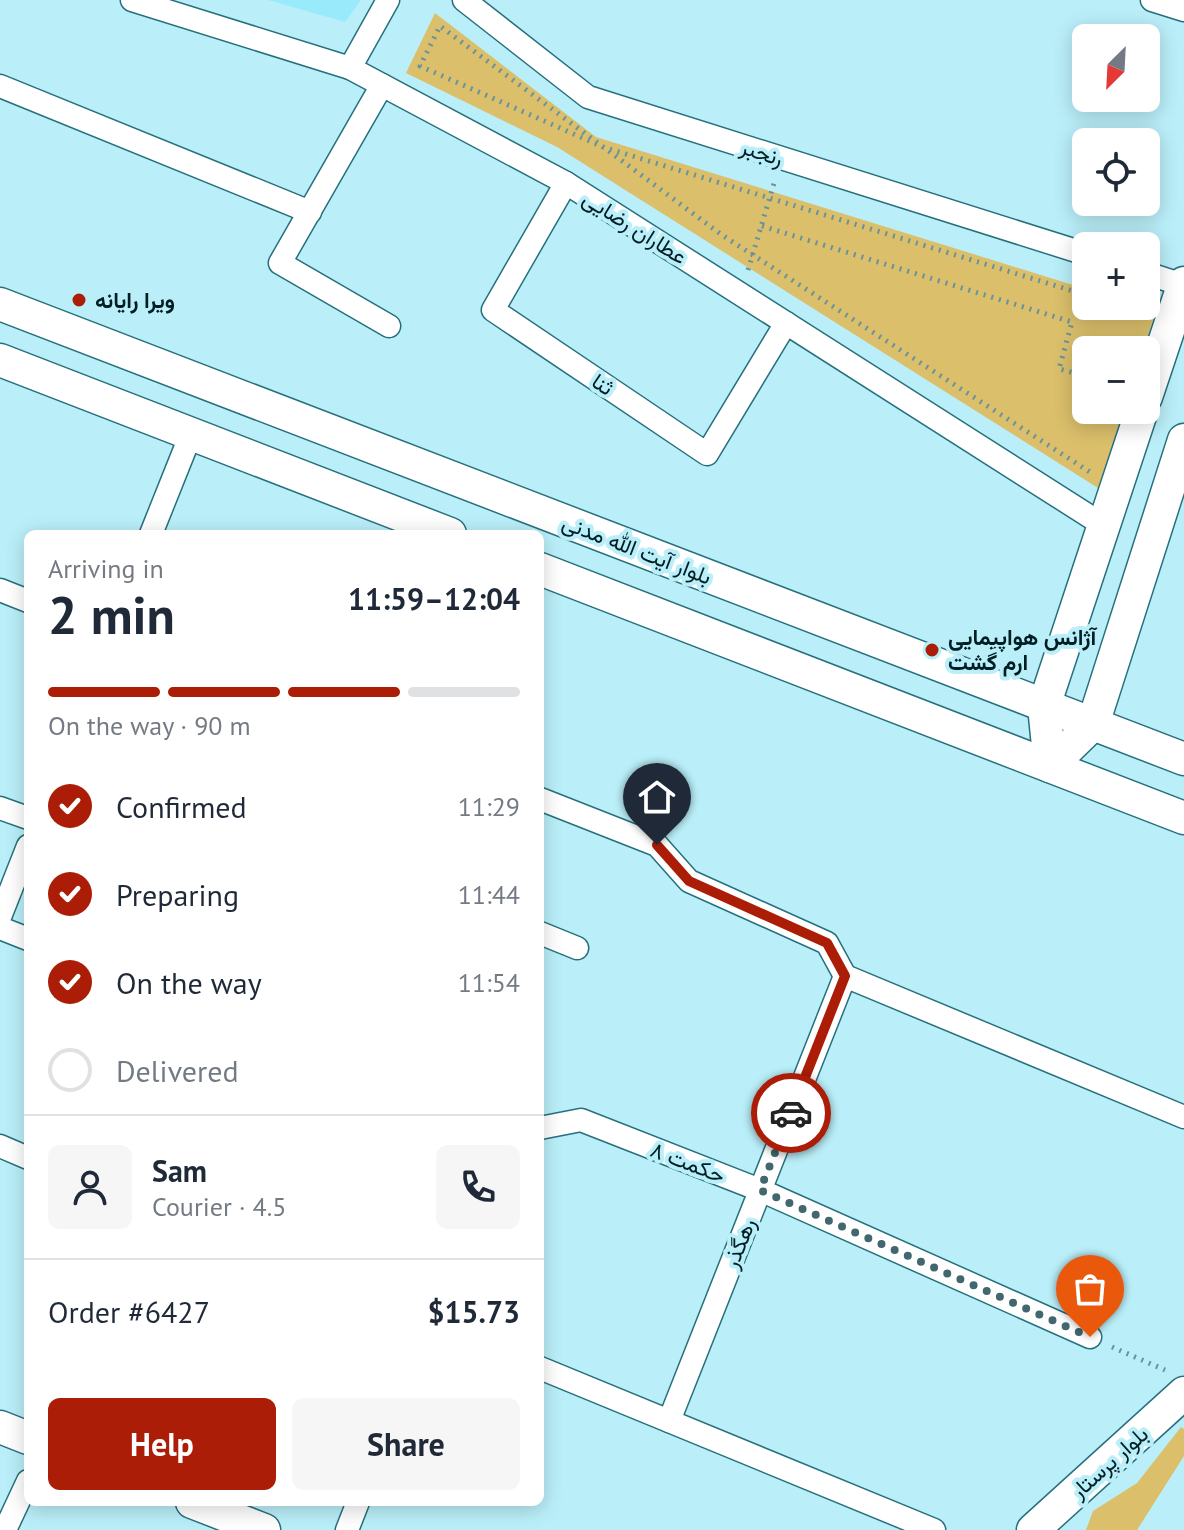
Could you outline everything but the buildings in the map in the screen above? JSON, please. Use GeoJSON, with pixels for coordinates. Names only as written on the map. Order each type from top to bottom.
{"type":"FeatureCollection","features":[{"type":"Feature","properties":{"kind":"street","name":"عطاران رضایی"},"geometry":{"type":"LineString","coordinates":[[132,0],[350,68],[566,183],[1103,525]]}},
{"type":"Feature","properties":{"kind":"street"},"geometry":{"type":"LineString","coordinates":[[350,68],[388,0]]}},
{"type":"Feature","properties":{"kind":"street","name":"رنجبر"},"geometry":{"type":"LineString","coordinates":[[464,0],[588,97],[1072,250]]}},
{"type":"Feature","properties":{"kind":"street"},"geometry":{"type":"LineString","coordinates":[[1152,0],[1184,10]]}},
{"type":"Feature","properties":{"kind":"street"},"geometry":{"type":"LineString","coordinates":[[382,85],[280,263],[389,326]]}},
{"type":"Feature","properties":{"kind":"street"},"geometry":{"type":"LineString","coordinates":[[0,86],[310,212]]}},
{"type":"Feature","properties":{"kind":"street","name":"ثنا"},"geometry":{"type":"LineString","coordinates":[[566,183],[493,310],[707,454],[786,323]]}},
{"type":"Feature","properties":{"kind":"street"},"geometry":{"type":"LineString","coordinates":[[1160,277],[1184,284],[1160,355]]}},
{"type":"Feature","properties":{"kind":"street","name":"بلوار آیت الله مدنی"},"geometry":{"type":"LineString","coordinates":[[0,304],[1184,759]]}},
{"type":"Feature","properties":{"kind":"street"},"geometry":{"type":"LineString","coordinates":[[0,360],[440,530]]}},
{"type":"Feature","properties":{"kind":"street"},"geometry":{"type":"LineString","coordinates":[[1050,766],[1044,706],[1137,424]]}},
{"type":"Feature","properties":{"kind":"street"},"geometry":{"type":"LineString","coordinates":[[153,530],[191,434]]}},
{"type":"Feature","properties":{"kind":"street"},"geometry":{"type":"LineString","coordinates":[[1050,766],[1093,724],[1184,440]]}},
{"type":"Feature","properties":{"kind":"street"},"geometry":{"type":"LineString","coordinates":[[544,571],[1184,818]]}},
{"type":"Feature","properties":{"kind":"street"},"geometry":{"type":"LineString","coordinates":[[0,590],[24,599]]}},
{"type":"Feature","properties":{"kind":"street"},"geometry":{"type":"LineString","coordinates":[[544,801],[657,845],[689,881],[827,943],[845,976],[1184,1117]]}},
{"type":"Feature","properties":{"kind":"street"},"geometry":{"type":"LineString","coordinates":[[0,808],[24,817]]}},
{"type":"Feature","properties":{"kind":"street"},"geometry":{"type":"LineString","coordinates":[[0,917],[24,856]]}},
{"type":"Feature","properties":{"kind":"street"},"geometry":{"type":"LineString","coordinates":[[0,928],[24,937]]}},
{"type":"Feature","properties":{"kind":"street"},"geometry":{"type":"LineString","coordinates":[[544,935],[577,948]]}},
{"type":"Feature","properties":{"kind":"street","name":"رهگذر"},"geometry":{"type":"LineString","coordinates":[[669,1421],[845,976]]}},
{"type":"Feature","properties":{"kind":"street","name":"حکمت ۸"},"geometry":{"type":"LineString","coordinates":[[544,1127],[581,1120],[760,1190],[1090,1337]]}},
{"type":"Feature","properties":{"kind":"street"},"geometry":{"type":"LineString","coordinates":[[0,1146],[24,1156]]}},
{"type":"Feature","properties":{"kind":"street"},"geometry":{"type":"LineString","coordinates":[[544,1370],[934,1530]]}},
{"type":"Feature","properties":{"kind":"street","name":"بلوار پرستار"},"geometry":{"type":"LineString","coordinates":[[1033,1530],[1177,1383]]}},
{"type":"Feature","properties":{"kind":"street"},"geometry":{"type":"LineString","coordinates":[[0,1427],[24,1436]]}},
{"type":"Feature","properties":{"kind":"street"},"geometry":{"type":"LineString","coordinates":[[5,1530],[24,1490]]}},
{"type":"Feature","properties":{"kind":"street"},"geometry":{"type":"LineString","coordinates":[[202,1506],[264,1530]]}},
{"type":"Feature","properties":{"kind":"street"},"geometry":{"type":"LineString","coordinates":[[347,1530],[356,1506]]}},
{"type":"Feature","properties":{"kind":"path"},"geometry":{"type":"LineString","coordinates":[[1072,291],[603,147],[420,66],[440,26],[603,147],[753,255],[1094,475]]}},
{"type":"Feature","properties":{"kind":"path"},"geometry":{"type":"LineString","coordinates":[[741,294],[771,198],[779,158]]}},
{"type":"Feature","properties":{"kind":"path"},"geometry":{"type":"LineString","coordinates":[[762,226],[1072,322],[1059,369],[1072,372]]}},
{"type":"Feature","properties":{"kind":"path"},"geometry":{"type":"LineString","coordinates":[[1090,1337],[1177,1383]]}},
{"type":"Feature","properties":{"kind":"shaded area"},"geometry":{"type":"Polygon","coordinates":[[[268,0],[361,0],[345,22],[268,0]]]}},
{"type":"Feature","properties":{"kind":"shaded area"},"geometry":{"type":"Polygon","coordinates":[[[435,13],[596,137],[1072,285],[1072,320],[1153,320],[1148,336],[1072,336],[1072,424],[1119,424],[1098,488],[557,147],[406,73],[435,13]]]}},
{"type":"Feature","properties":{"kind":"shaded area"},"geometry":{"type":"Polygon","coordinates":[[[1181,1427],[1184,1429],[1184,1456],[1137,1530],[1086,1530],[1093,1511],[1137,1483],[1181,1427]]]}},
{"type":"Feature","properties":{"kind":"way so far"},"geometry":{"type":"LineString","coordinates":[[791,1113],[760,1190],[1090,1337]]}},
{"type":"Feature","properties":{"kind":"place","name":"ویرا رایانه"},"geometry":{"type":"Point","coordinates":[79,300]}},
{"type":"Feature","properties":{"kind":"place","name":"آژانس هواپیمایی ارم‌ گشت"},"geometry":{"type":"Point","coordinates":[932,650]}},
{"type":"Feature","properties":{"kind":"route"},"geometry":{"type":"LineString","coordinates":[[657,845],[689,881],[827,943],[845,976],[791,1113]]}}]}
